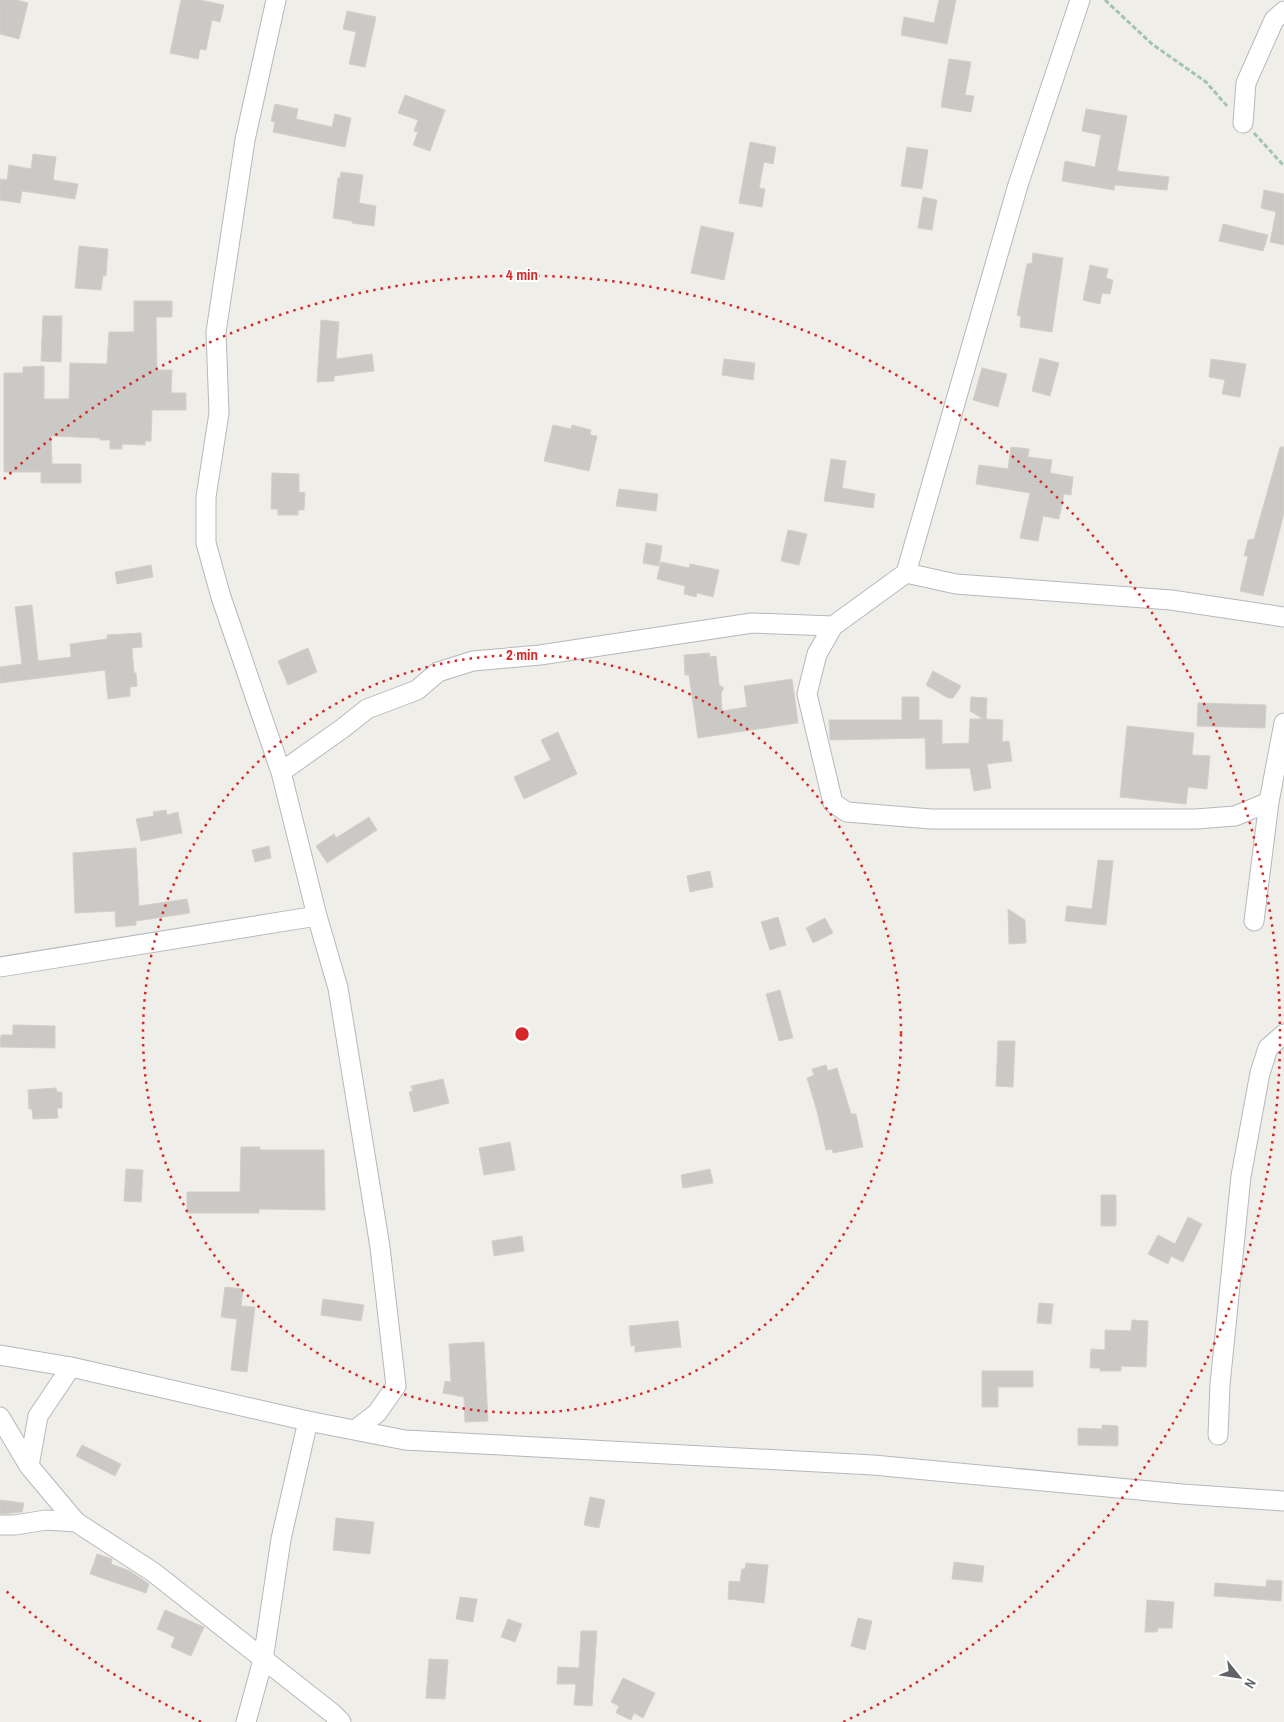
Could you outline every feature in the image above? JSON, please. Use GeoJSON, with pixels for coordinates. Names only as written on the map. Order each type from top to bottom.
{"type":"FeatureCollection","features":[{"type":"Feature","properties":{"kind":"street"},"geometry":{"type":"LineString","coordinates":[[276,0],[245,140],[216,332],[219,413],[206,497],[206,543],[222,597],[281,772],[317,916],[338,988],[380,1247],[396,1386],[377,1413],[355,1430]]}},
{"type":"Feature","properties":{"kind":"street"},"geometry":{"type":"LineString","coordinates":[[1080,0],[1018,185],[906,573],[833,626],[817,654],[807,694],[833,803],[847,812],[931,818],[1196,819],[1235,816],[1269,802]]}},
{"type":"Feature","properties":{"kind":"street"},"geometry":{"type":"LineString","coordinates":[[1243,123],[1246,84],[1274,20],[1284,11]]}},
{"type":"Feature","properties":{"kind":"street"},"geometry":{"type":"LineString","coordinates":[[906,573],[956,584],[1171,600],[1284,617]]}},
{"type":"Feature","properties":{"kind":"street"},"geometry":{"type":"LineString","coordinates":[[281,772],[367,709],[417,690],[438,672],[473,661],[540,656],[752,623],[833,626]]}},
{"type":"Feature","properties":{"kind":"street"},"geometry":{"type":"LineString","coordinates":[[1254,922],[1269,802],[1284,722]]}},
{"type":"Feature","properties":{"kind":"street"},"geometry":{"type":"LineString","coordinates":[[0,967],[317,916]]}},
{"type":"Feature","properties":{"kind":"street"},"geometry":{"type":"LineString","coordinates":[[1218,1435],[1220,1385],[1241,1176],[1260,1074],[1268,1048],[1284,1034]]}},
{"type":"Feature","properties":{"kind":"street"},"geometry":{"type":"LineString","coordinates":[[0,1355],[72,1368],[308,1421],[405,1440],[873,1466],[1182,1494],[1284,1501]]}},
{"type":"Feature","properties":{"kind":"street"},"geometry":{"type":"LineString","coordinates":[[29,1466],[38,1416],[72,1368]]}},
{"type":"Feature","properties":{"kind":"street"},"geometry":{"type":"LineString","coordinates":[[0,1417],[29,1466],[76,1522],[153,1572],[341,1722]]}},
{"type":"Feature","properties":{"kind":"street"},"geometry":{"type":"LineString","coordinates":[[246,1722],[263,1660],[281,1539],[308,1421]]}},
{"type":"Feature","properties":{"kind":"street"},"geometry":{"type":"LineString","coordinates":[[0,1525],[15,1525],[46,1520],[76,1522]]}},
{"type":"Feature","properties":{"kind":"path"},"geometry":{"type":"LineString","coordinates":[[1105,0],[1152,44],[1206,82],[1284,166]]}},
{"type":"Feature","properties":{"kind":"building"},"geometry":{"type":"Polygon","coordinates":[[[0,0],[17,0],[28,3],[19,39],[0,34],[0,0]]]}},
{"type":"Feature","properties":{"kind":"building"},"geometry":{"type":"Polygon","coordinates":[[[181,0],[200,0],[224,5],[220,22],[212,20],[206,50],[200,49],[198,59],[170,53],[181,0]]]}},
{"type":"Feature","properties":{"kind":"building"},"geometry":{"type":"Polygon","coordinates":[[[939,0],[956,0],[947,44],[901,35],[904,17],[934,23],[939,0]]]}},
{"type":"Feature","properties":{"kind":"building"},"geometry":{"type":"Polygon","coordinates":[[[347,11],[376,17],[365,67],[349,64],[356,32],[343,29],[347,11]]]}},
{"type":"Feature","properties":{"kind":"building"},"geometry":{"type":"Polygon","coordinates":[[[949,59],[971,62],[965,95],[974,96],[971,112],[941,107],[949,59]]]}},
{"type":"Feature","properties":{"kind":"building"},"geometry":{"type":"Polygon","coordinates":[[[405,95],[445,110],[430,151],[413,145],[418,132],[414,131],[418,120],[398,113],[405,95]]]}},
{"type":"Feature","properties":{"kind":"building"},"geometry":{"type":"Polygon","coordinates":[[[275,104],[298,109],[296,119],[332,127],[335,114],[351,118],[345,147],[273,132],[275,122],[271,121],[275,104]]]}},
{"type":"Feature","properties":{"kind":"building"},"geometry":{"type":"Polygon","coordinates":[[[1086,109],[1127,116],[1117,171],[1169,177],[1167,190],[1115,185],[1114,190],[1062,181],[1065,161],[1095,167],[1101,135],[1082,131],[1086,109]]]}},
{"type":"Feature","properties":{"kind":"building"},"geometry":{"type":"Polygon","coordinates":[[[750,142],[776,147],[773,164],[764,162],[759,188],[765,189],[762,207],[739,203],[750,142]]]}},
{"type":"Feature","properties":{"kind":"building"},"geometry":{"type":"Polygon","coordinates":[[[907,147],[928,150],[922,189],[901,186],[907,147]]]}},
{"type":"Feature","properties":{"kind":"building"},"geometry":{"type":"Polygon","coordinates":[[[33,154],[56,157],[53,180],[78,184],[75,199],[22,191],[20,203],[0,200],[0,179],[7,180],[9,165],[31,169],[33,154]]]}},
{"type":"Feature","properties":{"kind":"building"},"geometry":{"type":"Polygon","coordinates":[[[341,172],[363,175],[359,203],[376,206],[374,226],[333,218],[338,178],[340,178],[341,172]]]}},
{"type":"Feature","properties":{"kind":"building"},"geometry":{"type":"Polygon","coordinates":[[[1264,190],[1284,194],[1284,245],[1270,242],[1276,212],[1261,208],[1264,190]]]}},
{"type":"Feature","properties":{"kind":"building"},"geometry":{"type":"Polygon","coordinates":[[[923,197],[937,200],[932,230],[918,228],[923,197]]]}},
{"type":"Feature","properties":{"kind":"building"},"geometry":{"type":"Polygon","coordinates":[[[1223,224],[1268,235],[1263,251],[1219,241],[1223,224]]]}},
{"type":"Feature","properties":{"kind":"building"},"geometry":{"type":"Polygon","coordinates":[[[701,226],[734,233],[724,280],[691,273],[701,226]]]}},
{"type":"Feature","properties":{"kind":"building"},"geometry":{"type":"Polygon","coordinates":[[[79,246],[108,249],[106,276],[103,276],[101,290],[75,288],[79,246]]]}},
{"type":"Feature","properties":{"kind":"building"},"geometry":{"type":"Polygon","coordinates":[[[1033,253],[1063,258],[1052,332],[1020,327],[1021,316],[1017,315],[1027,264],[1032,263],[1033,253]]]}},
{"type":"Feature","properties":{"kind":"building"},"geometry":{"type":"Polygon","coordinates":[[[1090,265],[1108,269],[1106,278],[1113,280],[1110,294],[1102,293],[1100,304],[1083,300],[1090,265]]]}},
{"type":"Feature","properties":{"kind":"building"},"geometry":{"type":"Polygon","coordinates":[[[134,301],[172,301],[172,317],[156,317],[157,370],[172,370],[171,393],[186,393],[186,410],[152,410],[151,441],[145,441],[145,445],[122,444],[122,449],[110,449],[110,440],[51,436],[52,464],[81,464],[81,483],[41,483],[41,472],[4,472],[4,373],[23,373],[23,367],[44,366],[44,399],[69,399],[70,363],[107,364],[109,332],[134,332],[134,301]]]}},
{"type":"Feature","properties":{"kind":"building"},"geometry":{"type":"Polygon","coordinates":[[[43,316],[62,316],[61,362],[41,361],[43,316]]]}},
{"type":"Feature","properties":{"kind":"building"},"geometry":{"type":"Polygon","coordinates":[[[321,320],[339,322],[336,359],[372,354],[374,371],[334,376],[334,381],[317,382],[321,320]]]}},
{"type":"Feature","properties":{"kind":"building"},"geometry":{"type":"Polygon","coordinates":[[[1040,358],[1059,363],[1050,396],[1032,391],[1040,358]]]}},
{"type":"Feature","properties":{"kind":"building"},"geometry":{"type":"Polygon","coordinates":[[[724,359],[755,363],[753,380],[722,375],[724,359]]]}},
{"type":"Feature","properties":{"kind":"building"},"geometry":{"type":"Polygon","coordinates":[[[1211,359],[1246,364],[1240,397],[1222,394],[1225,380],[1209,377],[1211,359]]]}},
{"type":"Feature","properties":{"kind":"building"},"geometry":{"type":"Polygon","coordinates":[[[982,368],[1007,374],[998,407],[973,400],[982,368]]]}},
{"type":"Feature","properties":{"kind":"building"},"geometry":{"type":"Polygon","coordinates":[[[553,425],[571,429],[572,425],[591,430],[590,435],[597,436],[589,471],[544,461],[553,425]]]}},
{"type":"Feature","properties":{"kind":"building"},"geometry":{"type":"Polygon","coordinates":[[[1011,447],[1029,449],[1028,457],[1052,460],[1050,473],[1073,477],[1071,495],[1064,494],[1059,519],[1043,516],[1038,541],[1020,538],[1030,493],[976,484],[979,465],[1008,469],[1011,447]]]}},
{"type":"Feature","properties":{"kind":"building"},"geometry":{"type":"Polygon","coordinates":[[[1280,447],[1284,447],[1284,513],[1263,596],[1240,591],[1248,556],[1244,556],[1248,540],[1254,539],[1280,447]]]}},
{"type":"Feature","properties":{"kind":"building"},"geometry":{"type":"Polygon","coordinates":[[[831,459],[846,461],[842,488],[875,494],[873,508],[824,501],[831,459]]]}},
{"type":"Feature","properties":{"kind":"building"},"geometry":{"type":"Polygon","coordinates":[[[272,473],[299,474],[299,492],[305,493],[304,510],[298,510],[298,515],[278,515],[278,509],[271,509],[272,473]]]}},
{"type":"Feature","properties":{"kind":"building"},"geometry":{"type":"Polygon","coordinates":[[[619,489],[658,494],[656,511],[616,506],[619,489]]]}},
{"type":"Feature","properties":{"kind":"building"},"geometry":{"type":"Polygon","coordinates":[[[788,530],[807,534],[799,565],[781,561],[788,530]]]}},
{"type":"Feature","properties":{"kind":"building"},"geometry":{"type":"Polygon","coordinates":[[[646,543],[662,546],[659,566],[643,563],[646,543]]]}},
{"type":"Feature","properties":{"kind":"building"},"geometry":{"type":"Polygon","coordinates":[[[661,562],[689,568],[690,564],[719,570],[713,597],[697,593],[696,597],[684,594],[685,586],[657,579],[661,562]]]}},
{"type":"Feature","properties":{"kind":"building"},"geometry":{"type":"Polygon","coordinates":[[[151,565],[153,577],[117,584],[115,572],[151,565]]]}},
{"type":"Feature","properties":{"kind":"building"},"geometry":{"type":"Polygon","coordinates":[[[32,605],[38,661],[71,657],[70,644],[107,639],[107,635],[141,633],[142,647],[132,648],[137,686],[130,687],[130,696],[108,699],[105,670],[0,683],[0,667],[22,664],[15,607],[32,605]]]}},
{"type":"Feature","properties":{"kind":"building"},"geometry":{"type":"Polygon","coordinates":[[[308,648],[317,672],[288,685],[278,661],[308,648]]]}},
{"type":"Feature","properties":{"kind":"building"},"geometry":{"type":"Polygon","coordinates":[[[709,653],[710,657],[716,656],[719,685],[724,688],[721,693],[722,711],[747,707],[744,686],[792,679],[798,723],[698,738],[689,675],[685,675],[684,655],[709,653]]]}},
{"type":"Feature","properties":{"kind":"building"},"geometry":{"type":"Polygon","coordinates":[[[933,671],[961,686],[953,698],[948,698],[926,685],[933,671]]]}},
{"type":"Feature","properties":{"kind":"building"},"geometry":{"type":"Polygon","coordinates":[[[902,697],[919,697],[919,720],[942,720],[942,744],[969,743],[970,719],[983,719],[970,711],[971,697],[987,698],[986,719],[1003,720],[1002,742],[1009,741],[1012,761],[987,764],[991,788],[974,791],[970,768],[926,769],[925,738],[830,740],[829,720],[902,720],[902,697]]]}},
{"type":"Feature","properties":{"kind":"building"},"geometry":{"type":"Polygon","coordinates":[[[1198,703],[1266,705],[1265,728],[1197,726],[1198,703]]]}},
{"type":"Feature","properties":{"kind":"building"},"geometry":{"type":"Polygon","coordinates":[[[1127,726],[1194,733],[1192,755],[1210,756],[1207,789],[1188,787],[1186,804],[1120,797],[1127,726]]]}},
{"type":"Feature","properties":{"kind":"building"},"geometry":{"type":"Polygon","coordinates":[[[558,732],[577,774],[524,799],[514,777],[551,760],[541,740],[558,732]]]}},
{"type":"Feature","properties":{"kind":"building"},"geometry":{"type":"Polygon","coordinates":[[[166,810],[167,815],[178,812],[182,833],[141,841],[136,819],[154,816],[153,812],[166,810]]]}},
{"type":"Feature","properties":{"kind":"building"},"geometry":{"type":"Polygon","coordinates":[[[369,817],[377,830],[327,863],[316,846],[334,834],[336,838],[369,817]]]}},
{"type":"Feature","properties":{"kind":"building"},"geometry":{"type":"Polygon","coordinates":[[[269,846],[271,858],[255,862],[252,850],[269,846]]]}},
{"type":"Feature","properties":{"kind":"building"},"geometry":{"type":"Polygon","coordinates":[[[136,848],[139,906],[187,899],[190,913],[136,921],[136,925],[116,927],[115,911],[75,913],[73,853],[136,848]]]}},
{"type":"Feature","properties":{"kind":"building"},"geometry":{"type":"Polygon","coordinates":[[[1098,860],[1113,861],[1106,925],[1065,921],[1067,906],[1092,909],[1098,860]]]}},
{"type":"Feature","properties":{"kind":"building"},"geometry":{"type":"Polygon","coordinates":[[[710,871],[713,887],[690,892],[687,876],[710,871]]]}},
{"type":"Feature","properties":{"kind":"building"},"geometry":{"type":"Polygon","coordinates":[[[1008,909],[1025,920],[1026,943],[1009,944],[1008,909]]]}},
{"type":"Feature","properties":{"kind":"building"},"geometry":{"type":"Polygon","coordinates":[[[778,917],[786,945],[770,950],[761,922],[778,917]]]}},
{"type":"Feature","properties":{"kind":"building"},"geometry":{"type":"Polygon","coordinates":[[[825,918],[833,933],[813,943],[806,928],[825,918]]]}},
{"type":"Feature","properties":{"kind":"building"},"geometry":{"type":"Polygon","coordinates":[[[780,990],[793,1038],[779,1041],[766,994],[780,990]]]}},
{"type":"Feature","properties":{"kind":"building"},"geometry":{"type":"Polygon","coordinates":[[[13,1025],[55,1026],[55,1048],[0,1047],[1,1035],[13,1035],[13,1025]]]}},
{"type":"Feature","properties":{"kind":"building"},"geometry":{"type":"Polygon","coordinates":[[[998,1041],[1015,1041],[1013,1087],[996,1086],[998,1041]]]}},
{"type":"Feature","properties":{"kind":"building"},"geometry":{"type":"Polygon","coordinates":[[[826,1065],[828,1071],[837,1068],[851,1114],[856,1114],[863,1147],[833,1153],[832,1149],[826,1150],[807,1078],[814,1075],[812,1069],[826,1065]]]}},
{"type":"Feature","properties":{"kind":"building"},"geometry":{"type":"Polygon","coordinates":[[[443,1079],[449,1103],[414,1112],[409,1092],[413,1091],[411,1086],[443,1079]]]}},
{"type":"Feature","properties":{"kind":"building"},"geometry":{"type":"Polygon","coordinates":[[[56,1088],[57,1092],[62,1092],[62,1108],[57,1108],[58,1118],[33,1119],[32,1109],[29,1109],[28,1090],[56,1088]]]}},
{"type":"Feature","properties":{"kind":"building"},"geometry":{"type":"Polygon","coordinates":[[[510,1142],[515,1170],[484,1175],[479,1148],[510,1142]]]}},
{"type":"Feature","properties":{"kind":"building"},"geometry":{"type":"Polygon","coordinates":[[[241,1147],[260,1147],[260,1150],[324,1150],[325,1210],[259,1209],[259,1213],[187,1213],[187,1192],[240,1192],[241,1147]]]}},
{"type":"Feature","properties":{"kind":"building"},"geometry":{"type":"Polygon","coordinates":[[[126,1169],[143,1170],[141,1202],[124,1201],[126,1169]]]}},
{"type":"Feature","properties":{"kind":"building"},"geometry":{"type":"Polygon","coordinates":[[[710,1169],[713,1183],[683,1188],[681,1175],[710,1169]]]}},
{"type":"Feature","properties":{"kind":"building"},"geometry":{"type":"Polygon","coordinates":[[[1101,1195],[1116,1195],[1116,1226],[1101,1226],[1101,1195]]]}},
{"type":"Feature","properties":{"kind":"building"},"geometry":{"type":"Polygon","coordinates":[[[1188,1217],[1202,1224],[1183,1262],[1171,1256],[1168,1264],[1148,1254],[1158,1235],[1175,1244],[1188,1217]]]}},
{"type":"Feature","properties":{"kind":"building"},"geometry":{"type":"Polygon","coordinates":[[[522,1236],[524,1251],[494,1256],[492,1241],[522,1236]]]}},
{"type":"Feature","properties":{"kind":"building"},"geometry":{"type":"Polygon","coordinates":[[[225,1287],[243,1289],[241,1306],[255,1307],[247,1372],[231,1370],[237,1319],[221,1317],[225,1287]]]}},
{"type":"Feature","properties":{"kind":"building"},"geometry":{"type":"Polygon","coordinates":[[[323,1299],[364,1305],[361,1321],[321,1315],[323,1299]]]}},
{"type":"Feature","properties":{"kind":"building"},"geometry":{"type":"Polygon","coordinates":[[[1039,1303],[1053,1304],[1051,1324],[1037,1323],[1039,1303]]]}},
{"type":"Feature","properties":{"kind":"building"},"geometry":{"type":"Polygon","coordinates":[[[1132,1320],[1148,1321],[1146,1367],[1121,1366],[1121,1371],[1100,1371],[1100,1368],[1090,1368],[1091,1349],[1105,1350],[1105,1330],[1131,1331],[1132,1320]]]}},
{"type":"Feature","properties":{"kind":"building"},"geometry":{"type":"Polygon","coordinates":[[[678,1321],[681,1347],[635,1352],[635,1345],[631,1346],[629,1326],[678,1321]]]}},
{"type":"Feature","properties":{"kind":"building"},"geometry":{"type":"Polygon","coordinates":[[[484,1342],[488,1421],[465,1422],[464,1397],[443,1393],[445,1381],[451,1382],[449,1344],[484,1342]]]}},
{"type":"Feature","properties":{"kind":"building"},"geometry":{"type":"Polygon","coordinates":[[[982,1371],[1033,1371],[1033,1387],[998,1387],[998,1407],[982,1407],[982,1371]]]}},
{"type":"Feature","properties":{"kind":"building"},"geometry":{"type":"Polygon","coordinates":[[[1102,1425],[1118,1426],[1118,1446],[1078,1445],[1078,1428],[1102,1429],[1102,1425]]]}},
{"type":"Feature","properties":{"kind":"building"},"geometry":{"type":"Polygon","coordinates":[[[82,1445],[121,1464],[115,1476],[76,1456],[82,1445]]]}},
{"type":"Feature","properties":{"kind":"building"},"geometry":{"type":"Polygon","coordinates":[[[590,1497],[605,1500],[599,1528],[584,1525],[590,1497]]]}},
{"type":"Feature","properties":{"kind":"building"},"geometry":{"type":"Polygon","coordinates":[[[0,1500],[24,1503],[22,1512],[0,1514],[0,1500]]]}},
{"type":"Feature","properties":{"kind":"building"},"geometry":{"type":"Polygon","coordinates":[[[336,1518],[374,1522],[370,1554],[333,1550],[336,1518]]]}},
{"type":"Feature","properties":{"kind":"building"},"geometry":{"type":"Polygon","coordinates":[[[97,1554],[112,1559],[111,1564],[130,1571],[149,1584],[146,1593],[90,1574],[97,1554]]]}},
{"type":"Feature","properties":{"kind":"building"},"geometry":{"type":"Polygon","coordinates":[[[954,1562],[984,1566],[982,1582],[952,1579],[954,1562]]]}},
{"type":"Feature","properties":{"kind":"building"},"geometry":{"type":"Polygon","coordinates":[[[746,1563],[768,1565],[764,1603],[728,1599],[729,1581],[740,1582],[742,1569],[745,1569],[746,1563]]]}},
{"type":"Feature","properties":{"kind":"building"},"geometry":{"type":"Polygon","coordinates":[[[1267,1580],[1282,1581],[1281,1601],[1214,1596],[1215,1583],[1266,1587],[1267,1580]]]}},
{"type":"Feature","properties":{"kind":"building"},"geometry":{"type":"Polygon","coordinates":[[[460,1597],[477,1599],[473,1622],[456,1619],[460,1597]]]}},
{"type":"Feature","properties":{"kind":"building"},"geometry":{"type":"Polygon","coordinates":[[[1147,1600],[1174,1602],[1172,1628],[1158,1628],[1157,1632],[1145,1632],[1147,1600]]]}},
{"type":"Feature","properties":{"kind":"building"},"geometry":{"type":"Polygon","coordinates":[[[165,1610],[204,1627],[191,1656],[171,1647],[175,1637],[157,1629],[165,1610]]]}},
{"type":"Feature","properties":{"kind":"building"},"geometry":{"type":"Polygon","coordinates":[[[858,1618],[872,1621],[865,1650],[851,1646],[858,1618]]]}},
{"type":"Feature","properties":{"kind":"building"},"geometry":{"type":"Polygon","coordinates":[[[508,1619],[522,1624],[515,1642],[501,1637],[508,1619]]]}},
{"type":"Feature","properties":{"kind":"building"},"geometry":{"type":"Polygon","coordinates":[[[581,1631],[597,1631],[592,1706],[574,1705],[576,1684],[557,1684],[558,1667],[579,1668],[581,1631]]]}},
{"type":"Feature","properties":{"kind":"building"},"geometry":{"type":"Polygon","coordinates":[[[429,1659],[448,1660],[445,1699],[426,1698],[429,1659]]]}},
{"type":"Feature","properties":{"kind":"building"},"geometry":{"type":"Polygon","coordinates":[[[623,1678],[655,1693],[643,1718],[634,1713],[631,1720],[616,1713],[619,1706],[611,1702],[623,1678]]]}}]}
